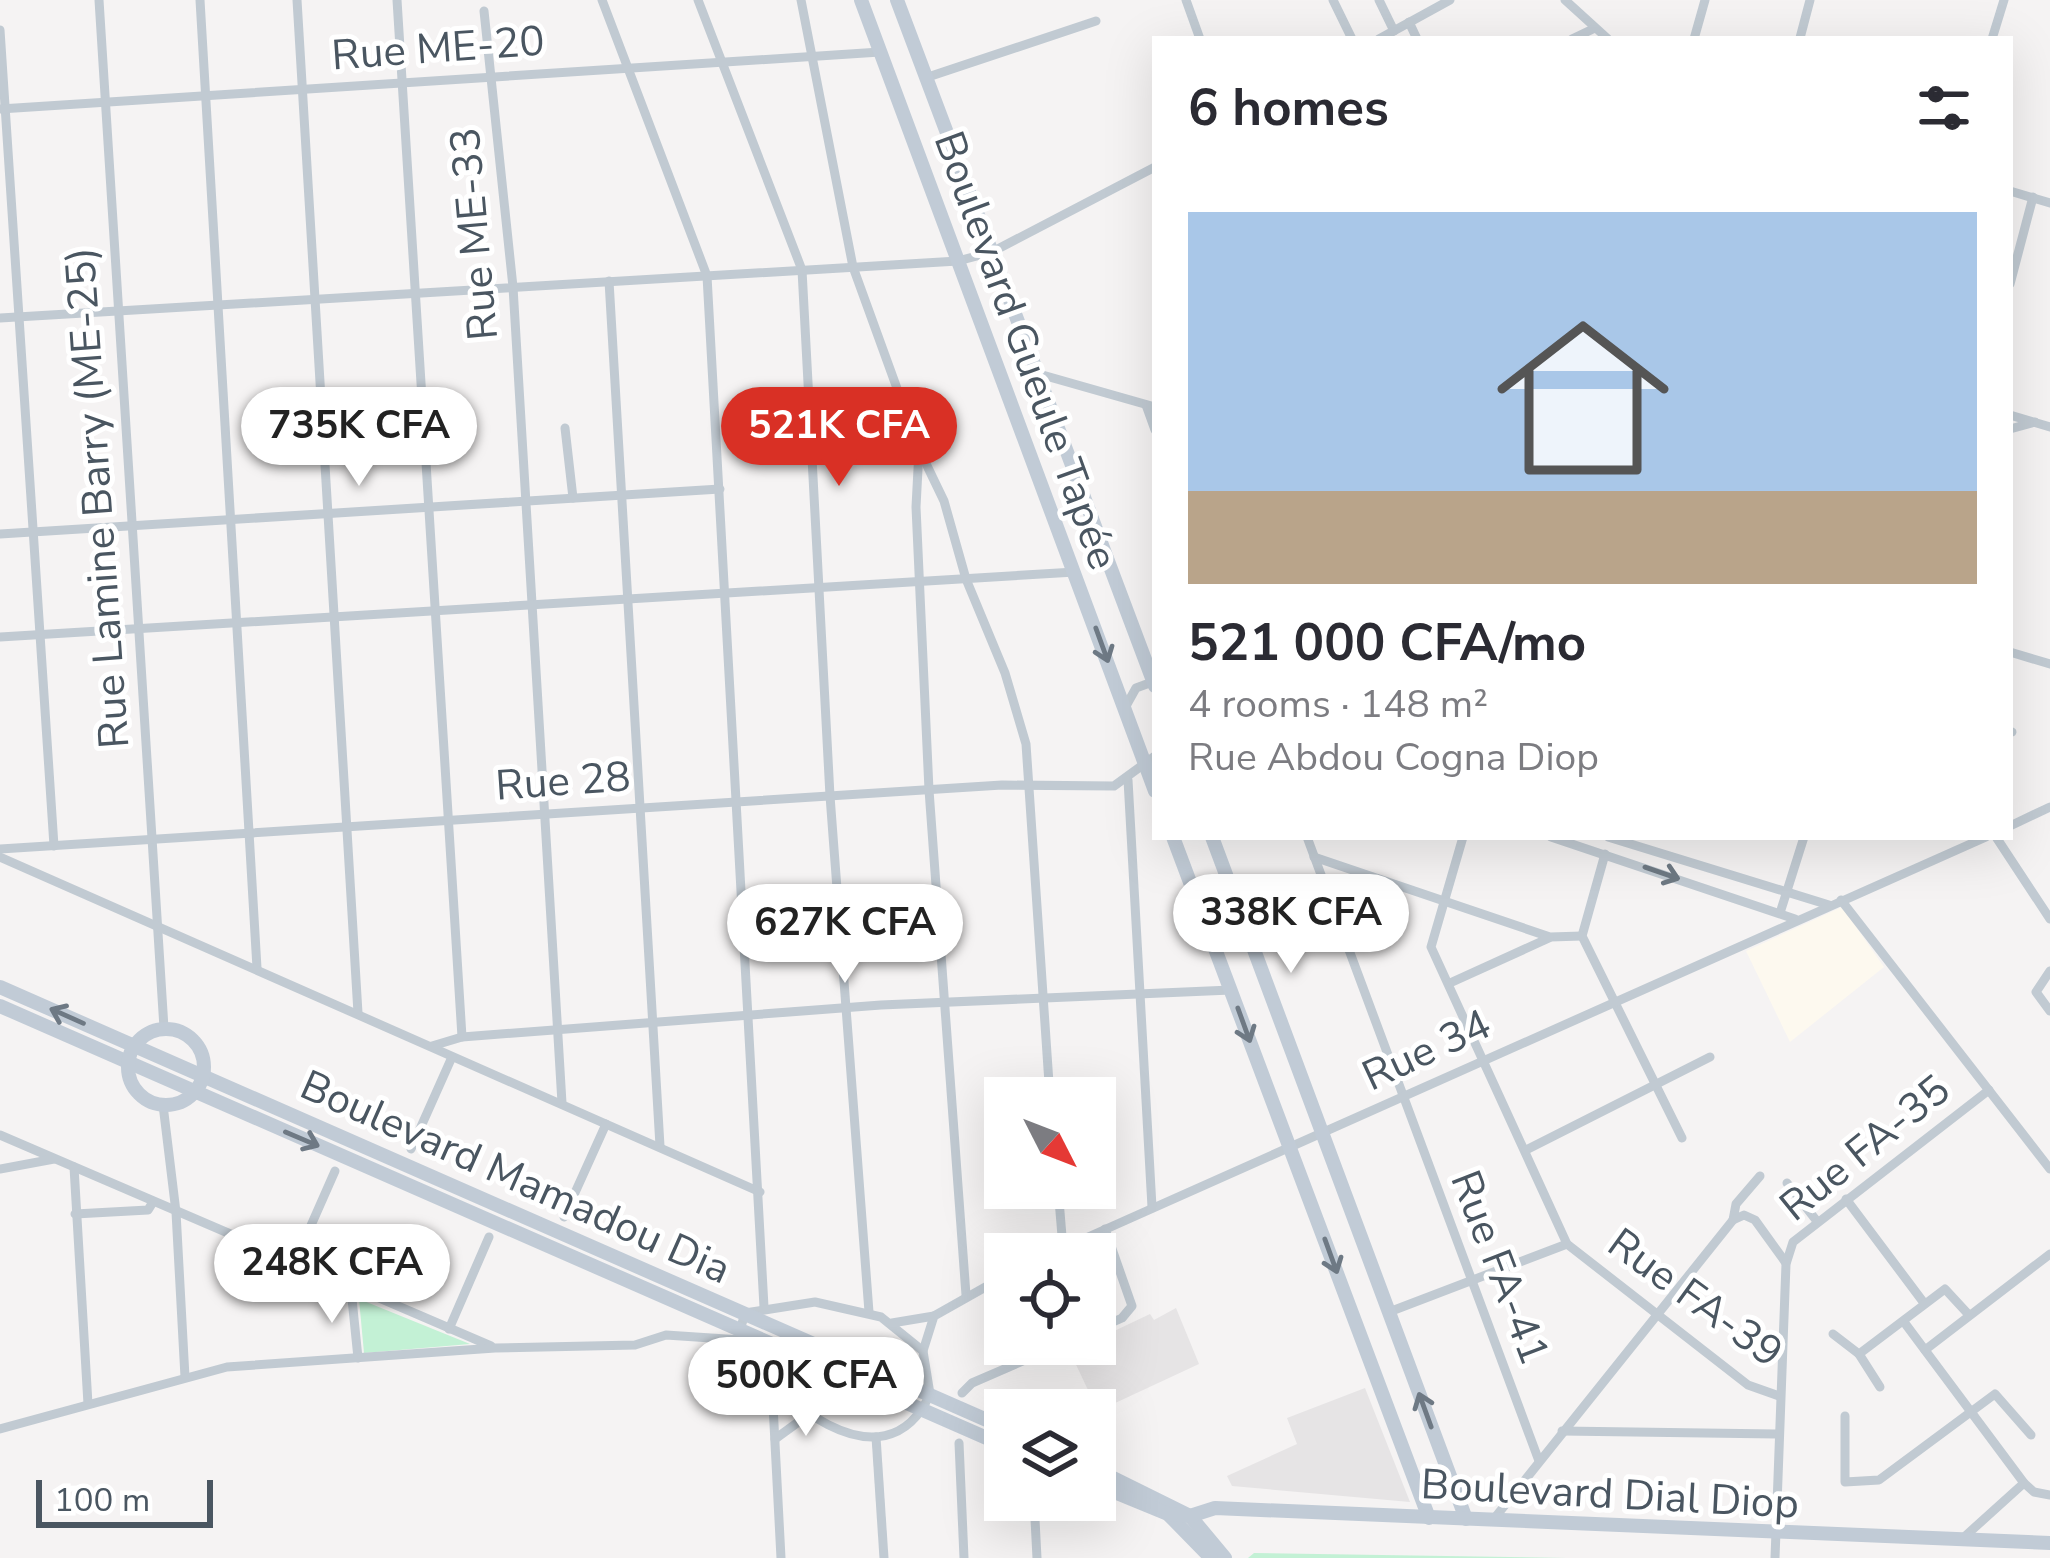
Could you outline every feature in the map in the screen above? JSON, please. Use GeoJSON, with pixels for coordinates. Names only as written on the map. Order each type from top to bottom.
{"type":"FeatureCollection","features":[{"type":"Feature","properties":{"kind":"street","name":"Rue Lamine Barry (ME-25)"},"geometry":{"type":"LineString","coordinates":[[99,0],[164,1028]]}},
{"type":"Feature","properties":{"kind":"street"},"geometry":{"type":"LineString","coordinates":[[200,0],[257,968]]}},
{"type":"Feature","properties":{"kind":"street"},"geometry":{"type":"LineString","coordinates":[[297,0],[358,1013]]}},
{"type":"Feature","properties":{"kind":"street"},"geometry":{"type":"LineString","coordinates":[[397,0],[462,1036]]}},
{"type":"Feature","properties":{"kind":"street"},"geometry":{"type":"LineString","coordinates":[[602,0],[707,276],[766,1264],[764,1306]]}},
{"type":"Feature","properties":{"kind":"street"},"geometry":{"type":"LineString","coordinates":[[698,0],[802,270],[823,588],[830,796],[869,1312]]}},
{"type":"Feature","properties":{"kind":"street"},"geometry":{"type":"LineString","coordinates":[[801,0],[853,267],[1020,714],[1030,785],[1048,1077]]}},
{"type":"Feature","properties":{"kind":"street","name":"Boulevard Gueule Tapée"},"geometry":{"type":"LineString","coordinates":[[861,0],[1125,708],[1150,759]]}},
{"type":"Feature","properties":{"kind":"street","name":"Boulevard Gueule Tapée"},"geometry":{"type":"LineString","coordinates":[[897,0],[1152,677]]}},
{"type":"Feature","properties":{"kind":"street"},"geometry":{"type":"LineString","coordinates":[[1186,0],[1199,36]]}},
{"type":"Feature","properties":{"kind":"street"},"geometry":{"type":"LineString","coordinates":[[1333,0],[1351,36]]}},
{"type":"Feature","properties":{"kind":"street"},"geometry":{"type":"LineString","coordinates":[[1379,0],[1394,31]]}},
{"type":"Feature","properties":{"kind":"street"},"geometry":{"type":"LineString","coordinates":[[1385,36],[1450,0]]}},
{"type":"Feature","properties":{"kind":"street"},"geometry":{"type":"LineString","coordinates":[[1565,0],[1604,36]]}},
{"type":"Feature","properties":{"kind":"street"},"geometry":{"type":"LineString","coordinates":[[1695,36],[1705,0]]}},
{"type":"Feature","properties":{"kind":"street"},"geometry":{"type":"LineString","coordinates":[[1801,36],[1810,0]]}},
{"type":"Feature","properties":{"kind":"street"},"geometry":{"type":"LineString","coordinates":[[1993,36],[2004,0]]}},
{"type":"Feature","properties":{"kind":"street","name":"Rue ME-33"},"geometry":{"type":"LineString","coordinates":[[484,11],[513,287],[562,1103]]}},
{"type":"Feature","properties":{"kind":"street"},"geometry":{"type":"LineString","coordinates":[[926,78],[1096,21]]}},
{"type":"Feature","properties":{"kind":"street"},"geometry":{"type":"LineString","coordinates":[[1409,22],[1416,36]]}},
{"type":"Feature","properties":{"kind":"street"},"geometry":{"type":"LineString","coordinates":[[1578,36],[1595,28]]}},
{"type":"Feature","properties":{"kind":"street"},"geometry":{"type":"LineString","coordinates":[[0,30],[54,846]]}},
{"type":"Feature","properties":{"kind":"street","name":"Rue ME-20"},"geometry":{"type":"LineString","coordinates":[[3,109],[880,52]]}},
{"type":"Feature","properties":{"kind":"street"},"geometry":{"type":"LineString","coordinates":[[0,318],[958,260],[992,253],[1152,169]]}},
{"type":"Feature","properties":{"kind":"street"},"geometry":{"type":"LineString","coordinates":[[2013,192],[2050,202]]}},
{"type":"Feature","properties":{"kind":"street"},"geometry":{"type":"LineString","coordinates":[[2013,272],[2032,197]]}},
{"type":"Feature","properties":{"kind":"street"},"geometry":{"type":"LineString","coordinates":[[609,281],[660,1146]]}},
{"type":"Feature","properties":{"kind":"street"},"geometry":{"type":"LineString","coordinates":[[1039,374],[1150,406]]}},
{"type":"Feature","properties":{"kind":"street"},"geometry":{"type":"LineString","coordinates":[[2013,416],[2046,422]]}},
{"type":"Feature","properties":{"kind":"street"},"geometry":{"type":"LineString","coordinates":[[2013,428],[2046,422]]}},
{"type":"Feature","properties":{"kind":"street"},"geometry":{"type":"LineString","coordinates":[[565,428],[573,498]]}},
{"type":"Feature","properties":{"kind":"street"},"geometry":{"type":"LineString","coordinates":[[919,449],[916,507],[928,790],[966,1295]]}},
{"type":"Feature","properties":{"kind":"street"},"geometry":{"type":"LineString","coordinates":[[0,534],[720,489]]}},
{"type":"Feature","properties":{"kind":"street"},"geometry":{"type":"LineString","coordinates":[[916,507],[944,501]]}},
{"type":"Feature","properties":{"kind":"street"},"geometry":{"type":"LineString","coordinates":[[0,638],[1075,572]]}},
{"type":"Feature","properties":{"kind":"street"},"geometry":{"type":"LineString","coordinates":[[2013,653],[2050,664]]}},
{"type":"Feature","properties":{"kind":"street"},"geometry":{"type":"LineString","coordinates":[[1125,708],[1136,688],[1152,683]]}},
{"type":"Feature","properties":{"kind":"street"},"geometry":{"type":"LineString","coordinates":[[1150,759],[1128,780],[1152,1208]]}},
{"type":"Feature","properties":{"kind":"street","name":"Rue 28"},"geometry":{"type":"LineString","coordinates":[[0,853],[151,839],[928,790],[1114,786],[1128,780]]}},
{"type":"Feature","properties":{"kind":"street"},"geometry":{"type":"LineString","coordinates":[[2013,825],[2050,807]]}},
{"type":"Feature","properties":{"kind":"street"},"geometry":{"type":"LineString","coordinates":[[1174,840],[1429,1517]]}},
{"type":"Feature","properties":{"kind":"street"},"geometry":{"type":"LineString","coordinates":[[1213,840],[1466,1519]]}},
{"type":"Feature","properties":{"kind":"street","name":"Rue FA-41"},"geometry":{"type":"LineString","coordinates":[[1308,840],[1539,1461]]}},
{"type":"Feature","properties":{"kind":"street","name":"Rue FA-39"},"geometry":{"type":"LineString","coordinates":[[1461,840],[1431,946],[1568,1244],[1654,1316],[1748,1385],[1779,1396]]}},
{"type":"Feature","properties":{"kind":"street"},"geometry":{"type":"LineString","coordinates":[[1560,840],[1795,919]]}},
{"type":"Feature","properties":{"kind":"street"},"geometry":{"type":"LineString","coordinates":[[1618,840],[1829,905]]}},
{"type":"Feature","properties":{"kind":"street"},"geometry":{"type":"LineString","coordinates":[[1780,913],[1803,840]]}},
{"type":"Feature","properties":{"kind":"street","name":"Rue 34"},"geometry":{"type":"LineString","coordinates":[[1094,1233],[1979,840]]}},
{"type":"Feature","properties":{"kind":"street"},"geometry":{"type":"LineString","coordinates":[[1998,840],[2050,919]]}},
{"type":"Feature","properties":{"kind":"street"},"geometry":{"type":"LineString","coordinates":[[0,853],[760,1192]]}},
{"type":"Feature","properties":{"kind":"street"},"geometry":{"type":"LineString","coordinates":[[1605,854],[1582,936],[1682,1138]]}},
{"type":"Feature","properties":{"kind":"street"},"geometry":{"type":"LineString","coordinates":[[1314,857],[1550,937],[1582,936]]}},
{"type":"Feature","properties":{"kind":"street"},"geometry":{"type":"LineString","coordinates":[[1841,900],[2050,1169]]}},
{"type":"Feature","properties":{"kind":"street"},"geometry":{"type":"LineString","coordinates":[[1450,983],[1550,937]]}},
{"type":"Feature","properties":{"kind":"street"},"geometry":{"type":"LineString","coordinates":[[2050,971],[2036,992],[2050,1011]]}},
{"type":"Feature","properties":{"kind":"street","name":"Boulevard Mamadou Dia"},"geometry":{"type":"LineString","coordinates":[[0,986],[984,1418]]}},
{"type":"Feature","properties":{"kind":"street"},"geometry":{"type":"LineString","coordinates":[[432,1046],[462,1036],[848,1008],[1231,989]]}},
{"type":"Feature","properties":{"kind":"street","name":"Boulevard Mamadou Dia"},"geometry":{"type":"LineString","coordinates":[[0,1006],[740,1336],[984,1437]]}},
{"type":"Feature","properties":{"kind":"street"},"geometry":{"type":"LineString","coordinates":[[164,1028],[196,1043],[203,1076],[195,1091],[164,1105],[136,1091],[127,1061],[147,1033],[164,1028]]}},
{"type":"Feature","properties":{"kind":"street"},"geometry":{"type":"LineString","coordinates":[[411,1149],[452,1057]]}},
{"type":"Feature","properties":{"kind":"street"},"geometry":{"type":"LineString","coordinates":[[1526,1150],[1710,1057]]}},
{"type":"Feature","properties":{"kind":"street","name":"Rue FA-35"},"geometry":{"type":"LineString","coordinates":[[1772,1549],[1786,1264],[1797,1235],[1989,1090]]}},
{"type":"Feature","properties":{"kind":"street"},"geometry":{"type":"LineString","coordinates":[[164,1105],[172,1156],[185,1377]]}},
{"type":"Feature","properties":{"kind":"street"},"geometry":{"type":"LineString","coordinates":[[564,1217],[606,1124]]}},
{"type":"Feature","properties":{"kind":"street"},"geometry":{"type":"LineString","coordinates":[[0,1135],[495,1348]]}},
{"type":"Feature","properties":{"kind":"street"},"geometry":{"type":"LineString","coordinates":[[0,1169],[54,1159]]}},
{"type":"Feature","properties":{"kind":"street"},"geometry":{"type":"LineString","coordinates":[[74,1167],[88,1404]]}},
{"type":"Feature","properties":{"kind":"street"},"geometry":{"type":"LineString","coordinates":[[295,1264],[334,1172]]}},
{"type":"Feature","properties":{"kind":"street"},"geometry":{"type":"LineString","coordinates":[[1733,1220],[1736,1204],[1760,1176]]}},
{"type":"Feature","properties":{"kind":"street"},"geometry":{"type":"LineString","coordinates":[[1787,1183],[1816,1220]]}},
{"type":"Feature","properties":{"kind":"street"},"geometry":{"type":"LineString","coordinates":[[1846,1199],[1924,1304]]}},
{"type":"Feature","properties":{"kind":"street"},"geometry":{"type":"LineString","coordinates":[[75,1214],[148,1210],[153,1202]]}},
{"type":"Feature","properties":{"kind":"street"},"geometry":{"type":"LineString","coordinates":[[1493,1520],[1733,1220],[1744,1215],[1755,1220],[1786,1264]]}},
{"type":"Feature","properties":{"kind":"street"},"geometry":{"type":"LineString","coordinates":[[1105,1228],[1107,1233]]}},
{"type":"Feature","properties":{"kind":"street"},"geometry":{"type":"LineString","coordinates":[[449,1329],[489,1237]]}},
{"type":"Feature","properties":{"kind":"street"},"geometry":{"type":"LineString","coordinates":[[1389,1312],[1568,1244]]}},
{"type":"Feature","properties":{"kind":"street"},"geometry":{"type":"LineString","coordinates":[[1925,1350],[2050,1254]]}},
{"type":"Feature","properties":{"kind":"street"},"geometry":{"type":"LineString","coordinates":[[1116,1260],[1132,1306],[1116,1321]]}},
{"type":"Feature","properties":{"kind":"street"},"geometry":{"type":"LineString","coordinates":[[892,1323],[934,1316],[984,1286]]}},
{"type":"Feature","properties":{"kind":"street"},"geometry":{"type":"LineString","coordinates":[[351,1289],[358,1358]]}},
{"type":"Feature","properties":{"kind":"street"},"geometry":{"type":"LineString","coordinates":[[1859,1354],[1947,1289],[1969,1315]]}},
{"type":"Feature","properties":{"kind":"street"},"geometry":{"type":"LineString","coordinates":[[781,1558],[772,1405],[760,1369],[740,1336],[746,1313],[764,1306],[814,1302],[869,1312],[892,1323],[923,1351]]}},
{"type":"Feature","properties":{"kind":"street"},"geometry":{"type":"LineString","coordinates":[[760,1369],[808,1415],[848,1433],[877,1437],[899,1430],[922,1411],[930,1394],[923,1351],[934,1316]]}},
{"type":"Feature","properties":{"kind":"street"},"geometry":{"type":"LineString","coordinates":[[1904,1322],[2024,1483],[2034,1492],[2050,1495]]}},
{"type":"Feature","properties":{"kind":"street"},"geometry":{"type":"LineString","coordinates":[[1832,1334],[1859,1354],[1880,1388]]}},
{"type":"Feature","properties":{"kind":"street"},"geometry":{"type":"LineString","coordinates":[[0,1429],[227,1367],[495,1348],[635,1345],[665,1335],[740,1336]]}},
{"type":"Feature","properties":{"kind":"street"},"geometry":{"type":"LineString","coordinates":[[962,1393],[972,1383],[1014,1365]]}},
{"type":"Feature","properties":{"kind":"street"},"geometry":{"type":"LineString","coordinates":[[1844,1416],[1843,1479],[1869,1482],[1891,1473],[1997,1394],[2031,1435]]}},
{"type":"Feature","properties":{"kind":"street"},"geometry":{"type":"LineString","coordinates":[[775,1439],[808,1415]]}},
{"type":"Feature","properties":{"kind":"street"},"geometry":{"type":"LineString","coordinates":[[1562,1431],[1776,1434]]}},
{"type":"Feature","properties":{"kind":"street"},"geometry":{"type":"LineString","coordinates":[[877,1437],[884,1558]]}},
{"type":"Feature","properties":{"kind":"street"},"geometry":{"type":"LineString","coordinates":[[959,1443],[964,1558]]}},
{"type":"Feature","properties":{"kind":"street"},"geometry":{"type":"LineString","coordinates":[[1116,1479],[1190,1516],[1217,1555]]}},
{"type":"Feature","properties":{"kind":"street"},"geometry":{"type":"LineString","coordinates":[[1958,1542],[2024,1483]]}},
{"type":"Feature","properties":{"kind":"street"},"geometry":{"type":"LineString","coordinates":[[1116,1493],[1168,1514],[1217,1555]]}},
{"type":"Feature","properties":{"kind":"street"},"geometry":{"type":"LineString","coordinates":[[1215,1508],[1210,1522],[1217,1555]]}},
{"type":"Feature","properties":{"kind":"street","name":"Boulevard Dial Diop"},"geometry":{"type":"LineString","coordinates":[[1168,1514],[1190,1516],[1215,1508],[1493,1520],[1772,1549],[2050,1543]]}},
{"type":"Feature","properties":{"kind":"street"},"geometry":{"type":"LineString","coordinates":[[1035,1521],[1037,1558]]}},
{"type":"Feature","properties":{"kind":"shaded area"},"geometry":{"type":"Polygon","coordinates":[[[1842,907],[1884,967],[1790,1042],[1746,951],[1842,907]]]}},
{"type":"Feature","properties":{"kind":"shaded area"},"geometry":{"type":"Polygon","coordinates":[[[1176,1308],[1199,1364],[1116,1403],[1116,1389],[1088,1389],[1076,1365],[1116,1365],[1116,1330],[1150,1314],[1154,1320],[1176,1308]]]}},
{"type":"Feature","properties":{"kind":"shaded area"},"geometry":{"type":"Polygon","coordinates":[[[1365,1388],[1410,1502],[1232,1486],[1227,1476],[1297,1444],[1287,1418],[1365,1388]]]}},
{"type":"Feature","properties":{"kind":"green space"},"geometry":{"type":"Polygon","coordinates":[[[359,1299],[470,1344],[364,1353],[359,1299]]]}},
{"type":"Feature","properties":{"kind":"green space"},"geometry":{"type":"Polygon","coordinates":[[[1254,1553],[1567,1558],[1248,1558],[1254,1553]]]}}]}
